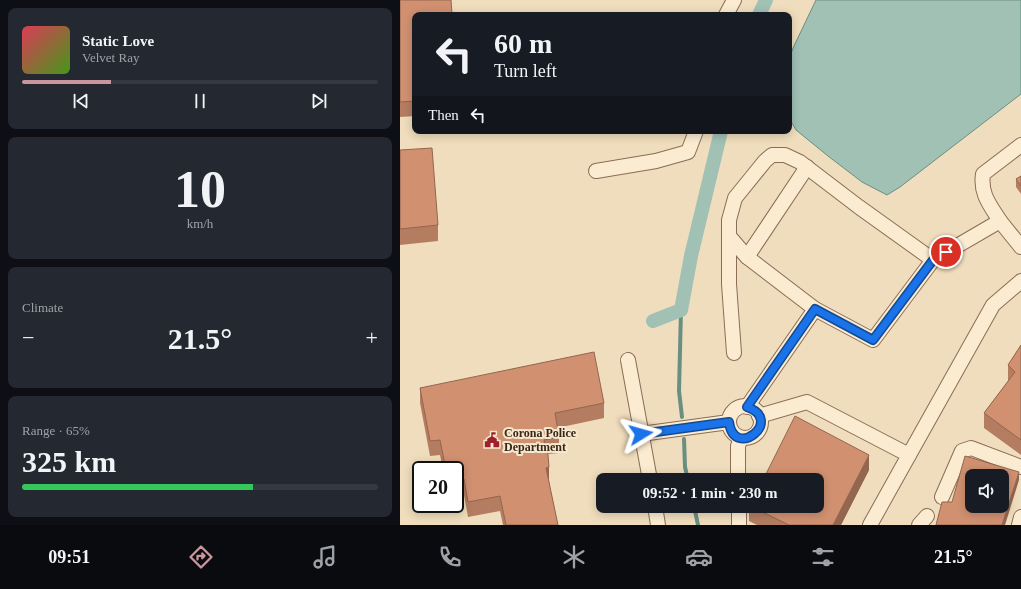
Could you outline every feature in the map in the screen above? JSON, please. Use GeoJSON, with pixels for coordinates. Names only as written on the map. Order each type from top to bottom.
{"type":"FeatureCollection","features":[{"type":"Feature","properties":{"kind":"street"},"geometry":{"type":"LineString","coordinates":[[728,12],[734,0]]}},
{"type":"Feature","properties":{"kind":"street"},"geometry":{"type":"LineString","coordinates":[[596,171],[656,160],[688,152],[695,134]]}},
{"type":"Feature","properties":{"kind":"street"},"geometry":{"type":"LineString","coordinates":[[1021,145],[983,174],[981,185],[986,199],[1000,221],[1021,246]]}},
{"type":"Feature","properties":{"kind":"street"},"geometry":{"type":"LineString","coordinates":[[734,353],[729,284],[729,220],[735,198],[764,161],[772,155],[785,155],[807,167],[859,207],[933,260]]}},
{"type":"Feature","properties":{"kind":"street"},"geometry":{"type":"LineString","coordinates":[[747,257],[807,167]]}},
{"type":"Feature","properties":{"kind":"street"},"geometry":{"type":"LineString","coordinates":[[729,236],[747,257],[815,309],[873,340],[933,260],[1000,221]]}},
{"type":"Feature","properties":{"kind":"street"},"geometry":{"type":"LineString","coordinates":[[870,525],[993,305],[1021,281]]}},
{"type":"Feature","properties":{"kind":"street"},"geometry":{"type":"LineString","coordinates":[[747,407],[815,309]]}},
{"type":"Feature","properties":{"kind":"street"},"geometry":{"type":"LineString","coordinates":[[628,360],[649,473]]}},
{"type":"Feature","properties":{"kind":"street"},"geometry":{"type":"LineString","coordinates":[[759,416],[807,402],[909,455]]}},
{"type":"Feature","properties":{"kind":"street"},"geometry":{"type":"LineString","coordinates":[[747,407],[756,412],[759,416],[760,426],[758,431],[751,437],[741,438],[732,432],[729,422],[733,412],[737,408],[747,407]]}},
{"type":"Feature","properties":{"kind":"street"},"geometry":{"type":"LineString","coordinates":[[641,434],[729,422]]}},
{"type":"Feature","properties":{"kind":"street"},"geometry":{"type":"LineString","coordinates":[[738,473],[738,446],[741,438]]}},
{"type":"Feature","properties":{"kind":"street"},"geometry":{"type":"LineString","coordinates":[[942,497],[962,451],[971,448],[1021,467]]}},
{"type":"Feature","properties":{"kind":"street"},"geometry":{"type":"LineString","coordinates":[[656,513],[658,525]]}},
{"type":"Feature","properties":{"kind":"street"},"geometry":{"type":"LineString","coordinates":[[739,513],[739,525]]}},
{"type":"Feature","properties":{"kind":"street"},"geometry":{"type":"LineString","coordinates":[[1019,525],[1021,517]]}},
{"type":"Feature","properties":{"kind":"shaded area"},"geometry":{"type":"Polygon","coordinates":[[[816,0],[1021,0],[1021,94],[900,187],[887,195],[862,182],[796,130],[792,123],[793,48],[816,0]]]}},
{"type":"Feature","properties":{"kind":"building"},"geometry":{"type":"Polygon","coordinates":[[[400,0],[451,0],[452,12],[412,12],[412,101],[400,102],[400,0]]]}},
{"type":"Feature","properties":{"kind":"building"},"geometry":{"type":"Polygon","coordinates":[[[432,148],[438,225],[400,229],[400,150],[432,148]]]}},
{"type":"Feature","properties":{"kind":"building"},"geometry":{"type":"Polygon","coordinates":[[[1021,176],[1021,186],[1016,179],[1021,176]]]}},
{"type":"Feature","properties":{"kind":"building"},"geometry":{"type":"Polygon","coordinates":[[[1021,345],[1021,440],[984,413],[1015,372],[1008,365],[1021,345]]]}},
{"type":"Feature","properties":{"kind":"building","name":"Corona Police Department"},"geometry":{"type":"Polygon","coordinates":[[[594,352],[604,403],[555,413],[559,437],[544,440],[548,455],[549,467],[546,468],[558,525],[506,525],[500,496],[468,502],[464,479],[464,461],[444,461],[440,440],[430,441],[420,388],[594,352]]]}},
{"type":"Feature","properties":{"kind":"building"},"geometry":{"type":"Polygon","coordinates":[[[795,416],[869,455],[833,525],[789,525],[764,513],[824,513],[824,473],[766,473],[795,416]]]}},
{"type":"Feature","properties":{"kind":"building"},"geometry":{"type":"Polygon","coordinates":[[[965,456],[1009,469],[965,469],[965,513],[1006,513],[1002,525],[936,525],[942,502],[952,502],[965,456]]]}},
{"type":"Feature","properties":{"kind":"building"},"geometry":{"type":"Polygon","coordinates":[[[1009,469],[1019,472],[1009,503],[1009,469]]]}},
{"type":"Feature","properties":{"kind":"waterway"},"geometry":{"type":"LineString","coordinates":[[760,12],[766,0]]}},
{"type":"Feature","properties":{"kind":"waterway"},"geometry":{"type":"LineString","coordinates":[[653,321],[681,310],[691,256],[720,134]]}},
{"type":"Feature","properties":{"kind":"waterway"},"geometry":{"type":"LineString","coordinates":[[681,310],[679,391],[682,417]]}},
{"type":"Feature","properties":{"kind":"waterway"},"geometry":{"type":"LineString","coordinates":[[684,439],[686,473]]}},
{"type":"Feature","properties":{"kind":"waterway"},"geometry":{"type":"LineString","coordinates":[[695,513],[698,525]]}},
{"type":"Feature","properties":{"kind":"place","name":"Corona Police Department"},"geometry":{"type":"Point","coordinates":[492,440]}},
{"type":"Feature","properties":{"kind":"route"},"geometry":{"type":"LineString","coordinates":[[641,434],[729,422],[732,432],[736,435],[741,438],[751,437],[758,431],[761,421],[756,412],[752,408],[747,407],[780,362],[815,309],[873,340],[933,260],[946,252]]}}]}
